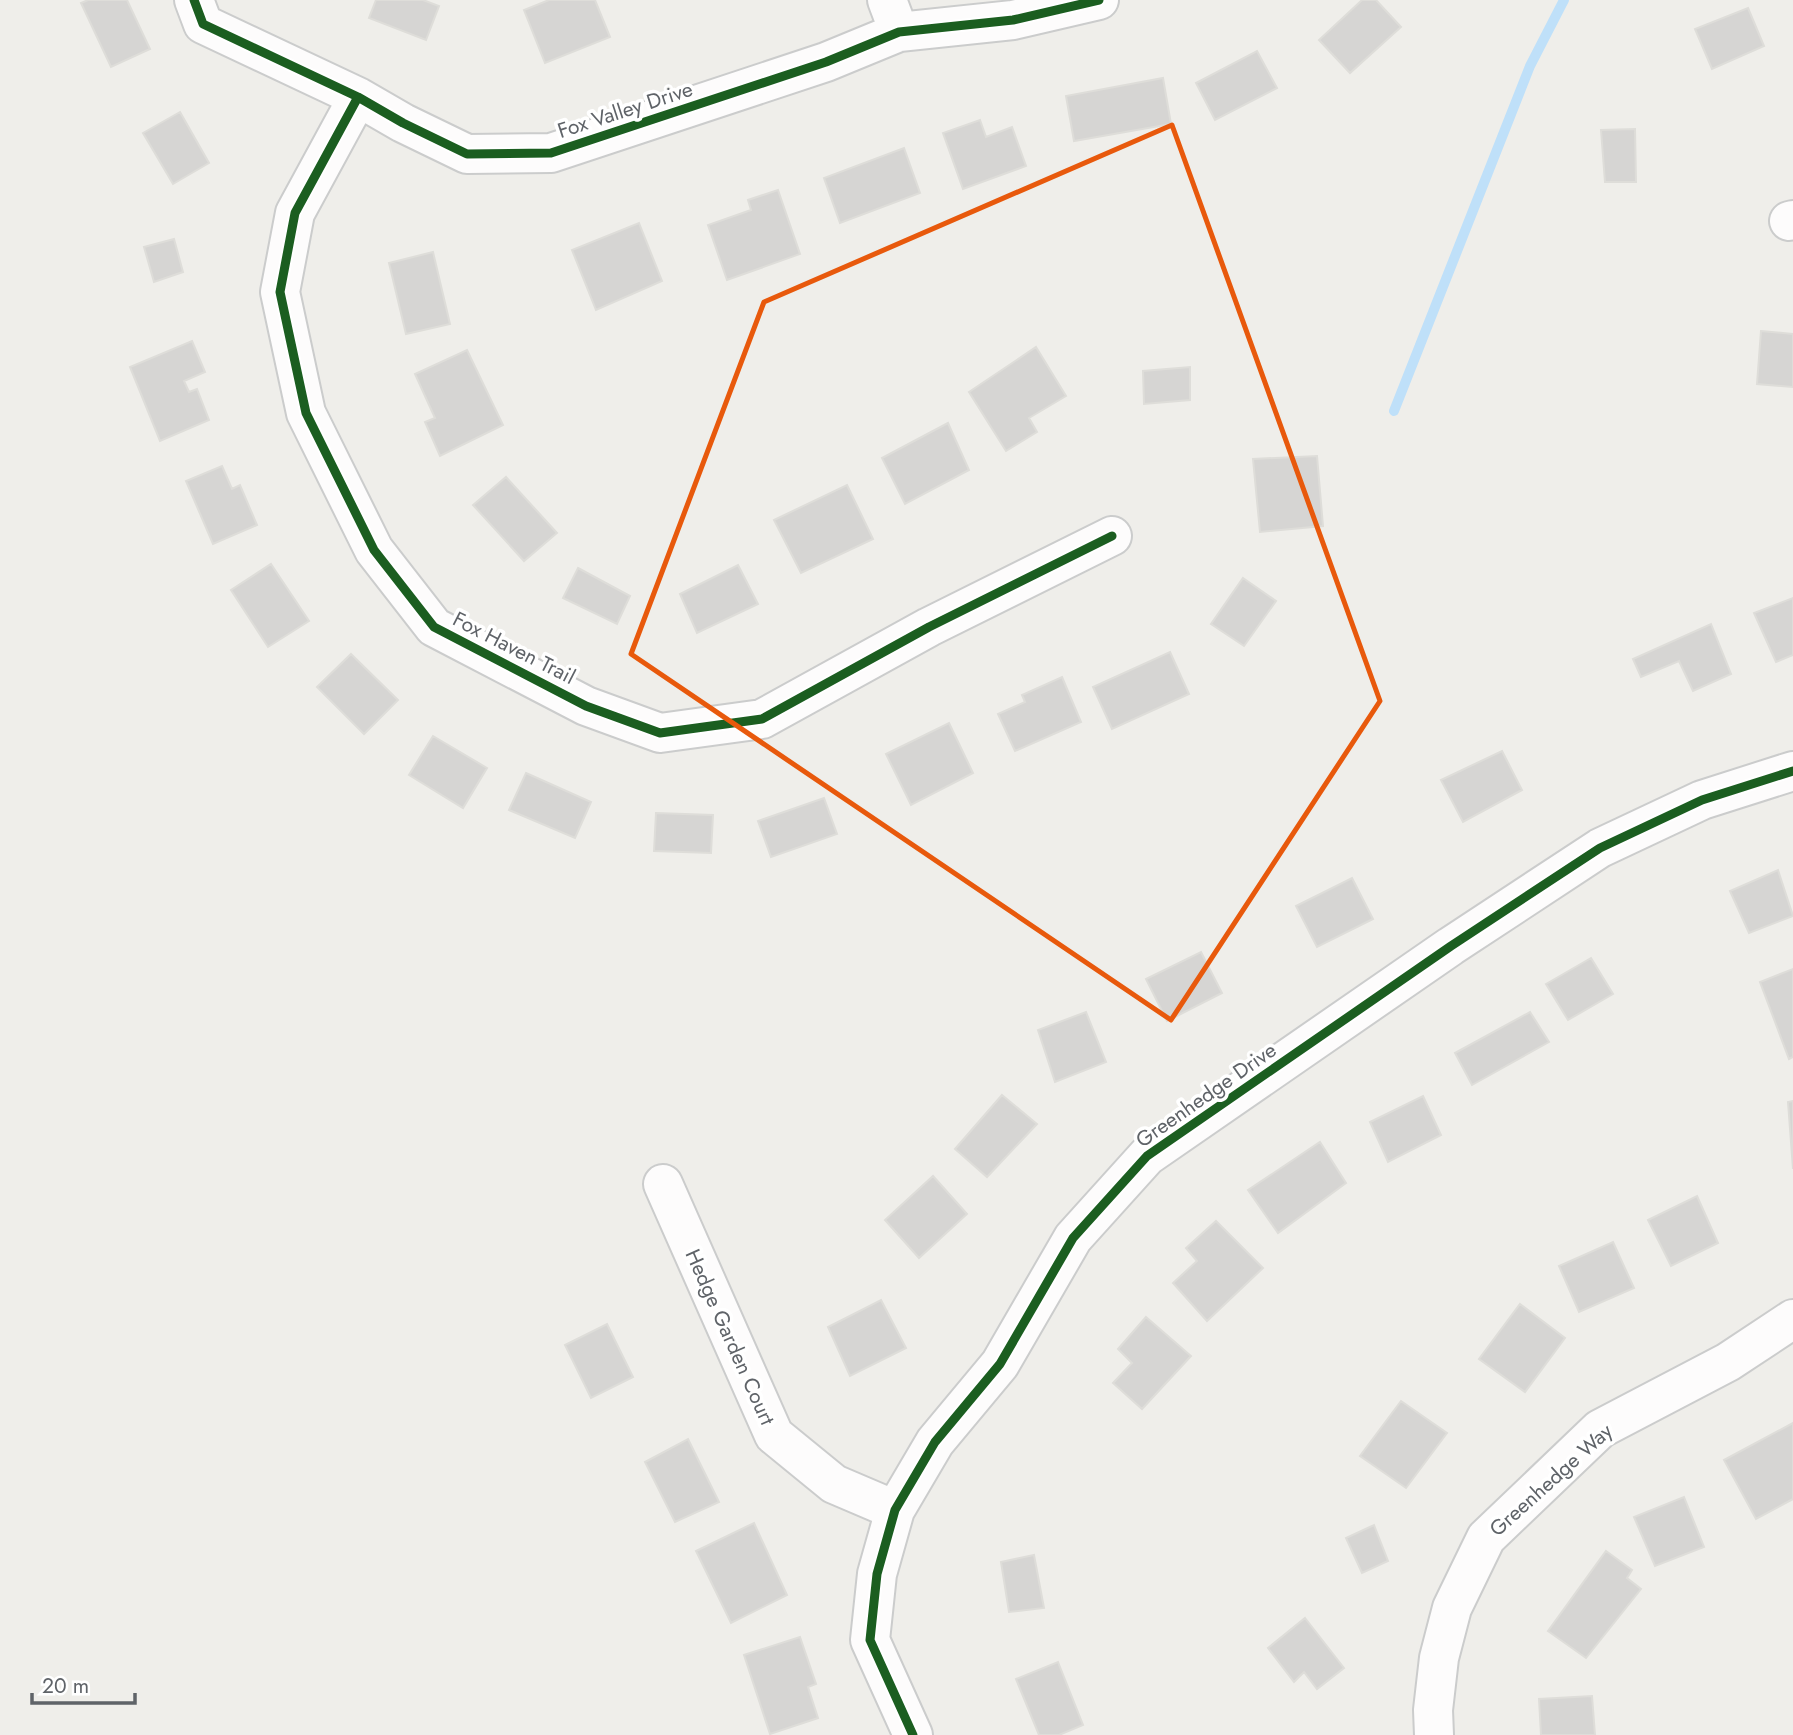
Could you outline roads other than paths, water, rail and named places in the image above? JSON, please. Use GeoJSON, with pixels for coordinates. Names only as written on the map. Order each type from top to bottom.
{"type":"FeatureCollection","features":[{"type":"Feature","properties":{"kind":"street","name":"Fox Valley Drive"},"geometry":{"type":"LineString","coordinates":[[194,0],[203,24],[358,97],[403,123],[467,154],[551,153],[826,62],[893,16],[1013,20],[1099,0]]}},
{"type":"Feature","properties":{"kind":"street","name":"Fox Haven Trail"},"geometry":{"type":"LineString","coordinates":[[358,97],[295,213],[280,292],[306,413],[374,550],[435,627],[586,706],[660,733],[762,719],[929,627],[1112,536]]}},
{"type":"Feature","properties":{"kind":"street","name":"Greenhedge Drive"},"geometry":{"type":"LineString","coordinates":[[913,1735],[870,1640],[877,1574],[895,1510],[935,1442],[1000,1364],[1073,1238],[1147,1156],[1451,946],[1600,848],[1702,800],[1793,771]]}},
{"type":"Feature","properties":{"kind":"street","name":"Hedge Garden Court"},"geometry":{"type":"LineString","coordinates":[[663,1184],[774,1435],[834,1484],[895,1510]]}},
{"type":"Feature","properties":{"kind":"street","name":"Greenhedge Way"},"geometry":{"type":"LineString","coordinates":[[1434,1735],[1439,1658],[1452,1608],[1486,1538],[1600,1429],[1728,1362],[1793,1319]]}},
{"type":"Feature","properties":{"kind":"waterway"},"geometry":{"type":"LineString","coordinates":[[1394,411],[1530,66],[1564,0]]}}]}
